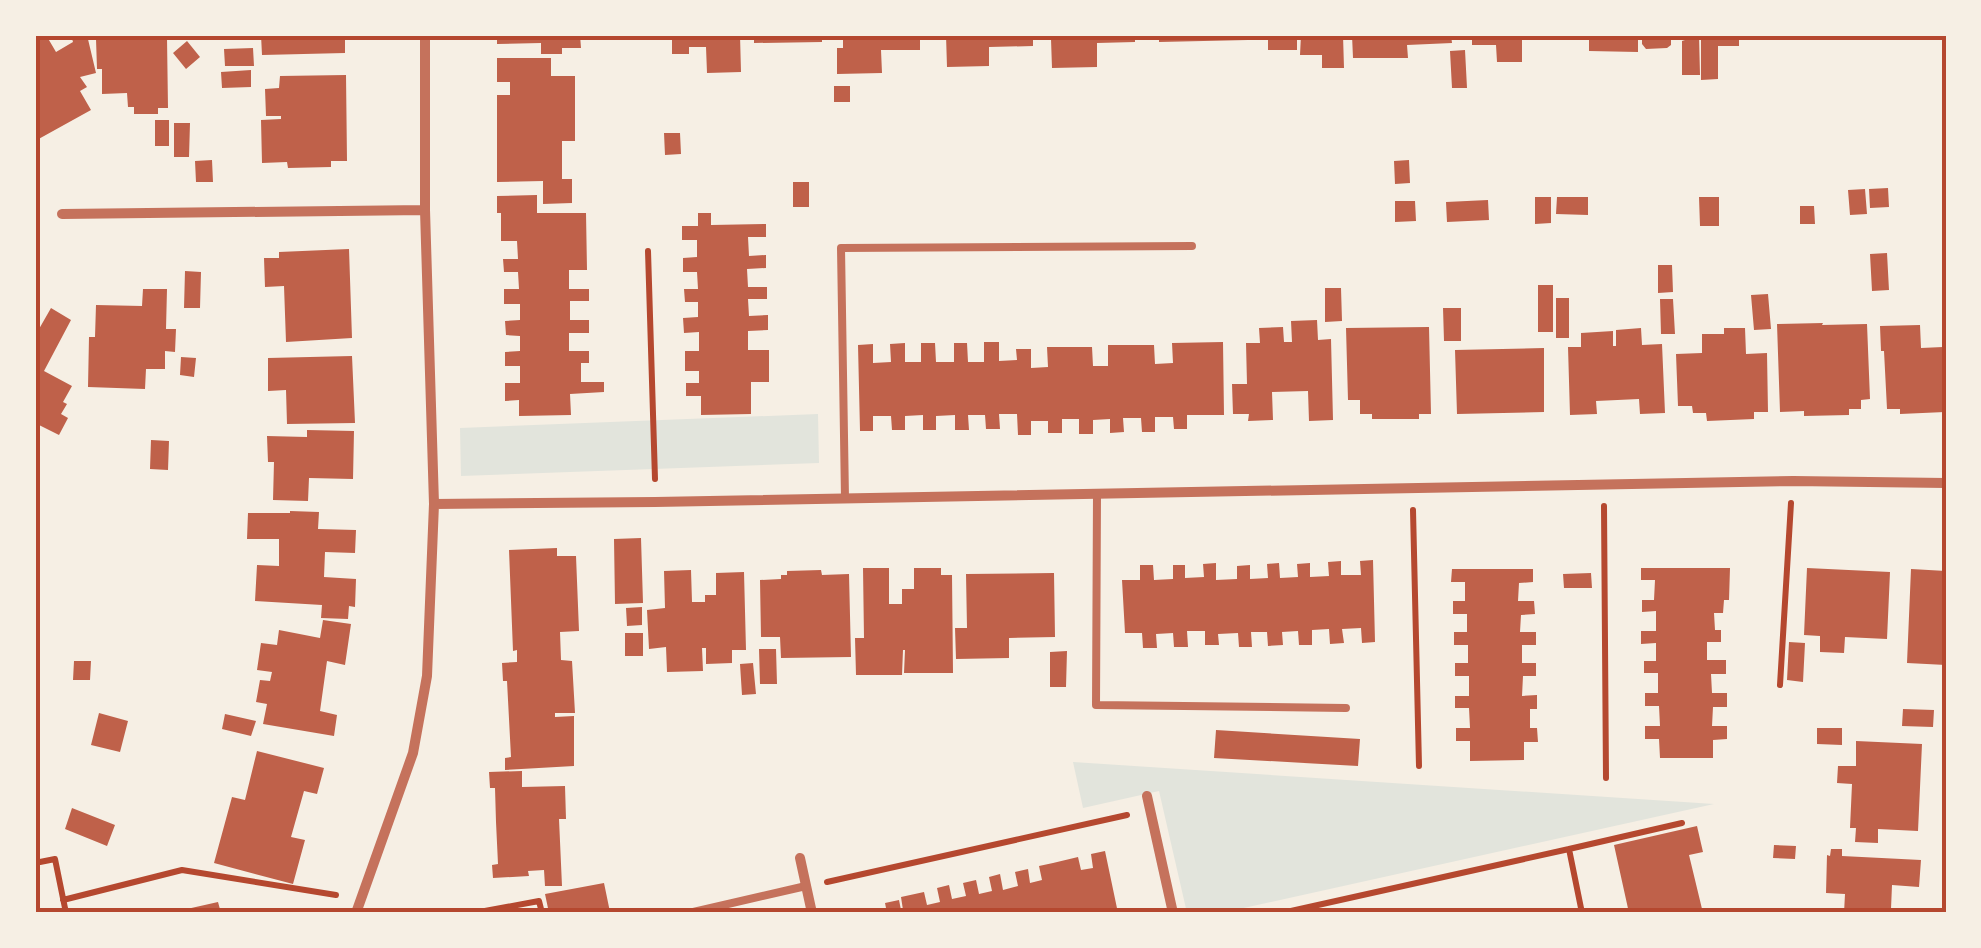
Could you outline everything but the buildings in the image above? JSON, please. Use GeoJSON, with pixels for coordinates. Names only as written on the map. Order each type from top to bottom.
{"type":"FeatureCollection","features":[{"type":"Feature","properties":{"kind":"street"},"geometry":{"type":"LineString","coordinates":[[356,913],[413,752],[427,676],[434,504],[425,210],[425,35]]}},
{"type":"Feature","properties":{"kind":"street"},"geometry":{"type":"LineString","coordinates":[[62,214],[425,210]]}},
{"type":"Feature","properties":{"kind":"street"},"geometry":{"type":"LineString","coordinates":[[434,504],[1793,481],[1946,483]]}},
{"type":"Feature","properties":{"kind":"street"},"geometry":{"type":"LineString","coordinates":[[1148,796],[1173,913]]}},
{"type":"Feature","properties":{"kind":"street"},"geometry":{"type":"LineString","coordinates":[[800,858],[812,913]]}},
{"type":"Feature","properties":{"kind":"lane"},"geometry":{"type":"LineString","coordinates":[[844,498],[840,248],[1192,246]]}},
{"type":"Feature","properties":{"kind":"lane"},"geometry":{"type":"LineString","coordinates":[[1097,495],[1096,705],[1346,708]]}},
{"type":"Feature","properties":{"kind":"lane"},"geometry":{"type":"LineString","coordinates":[[689,913],[806,886]]}},
{"type":"Feature","properties":{"kind":"path"},"geometry":{"type":"LineString","coordinates":[[648,251],[656,502]]}},
{"type":"Feature","properties":{"kind":"path"},"geometry":{"type":"LineString","coordinates":[[1780,685],[1793,481]]}},
{"type":"Feature","properties":{"kind":"path"},"geometry":{"type":"LineString","coordinates":[[1603,484],[1606,778]]}},
{"type":"Feature","properties":{"kind":"path"},"geometry":{"type":"LineString","coordinates":[[1412,489],[1419,766]]}},
{"type":"Feature","properties":{"kind":"path"},"geometry":{"type":"LineString","coordinates":[[806,886],[1151,810]]}},
{"type":"Feature","properties":{"kind":"path"},"geometry":{"type":"LineString","coordinates":[[1282,913],[1682,823]]}},
{"type":"Feature","properties":{"kind":"path"},"geometry":{"type":"LineString","coordinates":[[1569,849],[1582,913]]}},
{"type":"Feature","properties":{"kind":"path"},"geometry":{"type":"LineString","coordinates":[[35,863],[55,859],[66,913]]}},
{"type":"Feature","properties":{"kind":"path"},"geometry":{"type":"LineString","coordinates":[[64,900],[182,870],[362,899]]}},
{"type":"Feature","properties":{"kind":"path"},"geometry":{"type":"LineString","coordinates":[[474,913],[539,901],[542,913]]}},
{"type":"Feature","properties":{"kind":"shaded area"},"geometry":{"type":"Polygon","coordinates":[[[818,414],[819,463],[461,476],[460,428],[818,414]]]}},
{"type":"Feature","properties":{"kind":"shaded area"},"geometry":{"type":"Polygon","coordinates":[[[1073,762],[1714,804],[1221,913],[1187,913],[1159,791],[1083,808],[1073,762]]]}}]}
